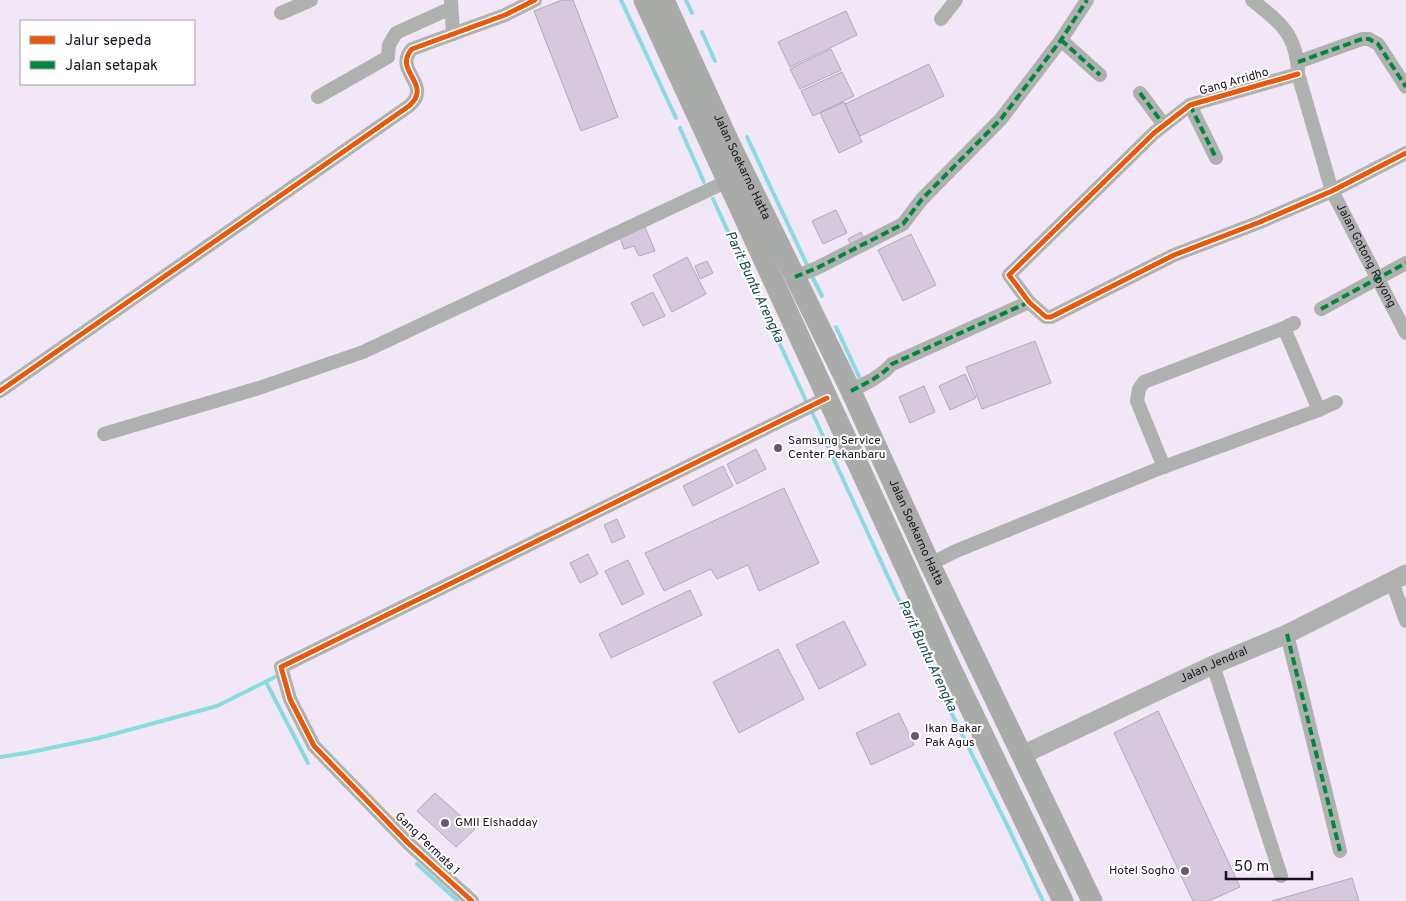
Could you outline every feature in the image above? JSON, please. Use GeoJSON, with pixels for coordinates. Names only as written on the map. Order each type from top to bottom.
{"type":"FeatureCollection","features":[{"type":"Feature","properties":{"kind":"main road","name":"Jalan Soekarno Hatta"},"geometry":{"type":"LineString","coordinates":[[644,0],[948,662],[1063,901]]}},
{"type":"Feature","properties":{"kind":"main road","name":"Jalan Soekarno Hatta"},"geometry":{"type":"LineString","coordinates":[[664,0],[729,142],[856,389],[934,561],[1030,752],[1092,901]]}},
{"type":"Feature","properties":{"kind":"main road","name":"Jalan Jendral"},"geometry":{"type":"LineString","coordinates":[[1030,752],[1212,665],[1287,634],[1399,578]]}},
{"type":"Feature","properties":{"kind":"street"},"geometry":{"type":"LineString","coordinates":[[281,13],[311,0]]}},
{"type":"Feature","properties":{"kind":"street"},"geometry":{"type":"LineString","coordinates":[[0,391],[409,106],[416,100],[418,94],[406,64],[409,52],[412,49],[505,15],[535,0]]}},
{"type":"Feature","properties":{"kind":"street"},"geometry":{"type":"LineString","coordinates":[[942,19],[956,0]]}},
{"type":"Feature","properties":{"kind":"street"},"geometry":{"type":"LineString","coordinates":[[798,275],[817,268],[907,221],[922,200],[1001,119],[1061,40],[1087,0]]}},
{"type":"Feature","properties":{"kind":"street","name":"Jalan Gotong Royong"},"geometry":{"type":"LineString","coordinates":[[1252,0],[1284,28],[1290,38],[1332,191],[1406,333]]}},
{"type":"Feature","properties":{"kind":"street"},"geometry":{"type":"LineString","coordinates":[[318,96],[388,57],[390,45],[396,33],[451,4],[453,34]]}},
{"type":"Feature","properties":{"kind":"street","name":"Gang Arridho"},"geometry":{"type":"LineString","coordinates":[[1030,302],[1009,275],[1159,129],[1190,105],[1298,68],[1362,39],[1369,39],[1378,44],[1406,87]]}},
{"type":"Feature","properties":{"kind":"street"},"geometry":{"type":"LineString","coordinates":[[1061,40],[1100,75]]}},
{"type":"Feature","properties":{"kind":"street"},"geometry":{"type":"LineString","coordinates":[[1140,93],[1159,129]]}},
{"type":"Feature","properties":{"kind":"street","name":"Gang Arridho"},"geometry":{"type":"LineString","coordinates":[[1190,105],[1216,158]]}},
{"type":"Feature","properties":{"kind":"street"},"geometry":{"type":"LineString","coordinates":[[856,389],[885,371],[892,364],[1030,302],[1046,317],[1051,317],[1174,256],[1332,191],[1406,153]]}},
{"type":"Feature","properties":{"kind":"street"},"geometry":{"type":"LineString","coordinates":[[104,434],[259,388],[363,352],[728,181]]}},
{"type":"Feature","properties":{"kind":"street"},"geometry":{"type":"LineString","coordinates":[[1321,308],[1406,263]]}},
{"type":"Feature","properties":{"kind":"street"},"geometry":{"type":"LineString","coordinates":[[1164,467],[1137,401],[1139,389],[1144,382],[1289,326],[1319,410]]}},
{"type":"Feature","properties":{"kind":"street","name":"Gang Permata 1"},"geometry":{"type":"LineString","coordinates":[[472,901],[408,843],[314,746],[290,699],[283,673],[827,398]]}},
{"type":"Feature","properties":{"kind":"street"},"geometry":{"type":"LineString","coordinates":[[934,561],[1164,467],[1336,402]]}},
{"type":"Feature","properties":{"kind":"street"},"geometry":{"type":"LineString","coordinates":[[1399,578],[1406,621]]}},
{"type":"Feature","properties":{"kind":"street"},"geometry":{"type":"LineString","coordinates":[[1287,634],[1340,851]]}},
{"type":"Feature","properties":{"kind":"street"},"geometry":{"type":"LineString","coordinates":[[1212,665],[1281,876]]}},
{"type":"Feature","properties":{"kind":"building"},"geometry":{"type":"Polygon","coordinates":[[[562,0],[573,0],[618,117],[581,131],[534,11],[562,0]]]}},
{"type":"Feature","properties":{"kind":"building"},"geometry":{"type":"Polygon","coordinates":[[[846,11],[857,35],[790,67],[778,42],[846,11]]]}},
{"type":"Feature","properties":{"kind":"building"},"geometry":{"type":"Polygon","coordinates":[[[831,49],[841,70],[800,89],[790,69],[831,49]]]}},
{"type":"Feature","properties":{"kind":"building"},"geometry":{"type":"Polygon","coordinates":[[[929,64],[944,96],[860,136],[845,104],[929,64]]]}},
{"type":"Feature","properties":{"kind":"building"},"geometry":{"type":"Polygon","coordinates":[[[842,72],[854,96],[813,116],[801,91],[842,72]]]}},
{"type":"Feature","properties":{"kind":"building"},"geometry":{"type":"Polygon","coordinates":[[[844,102],[862,142],[839,153],[820,113],[844,102]]]}},
{"type":"Feature","properties":{"kind":"building"},"geometry":{"type":"Polygon","coordinates":[[[836,210],[847,233],[823,244],[812,221],[836,210]]]}},
{"type":"Feature","properties":{"kind":"building"},"geometry":{"type":"Polygon","coordinates":[[[645,227],[655,251],[639,256],[634,246],[624,249],[620,237],[645,227]]]}},
{"type":"Feature","properties":{"kind":"building"},"geometry":{"type":"Polygon","coordinates":[[[861,232],[866,243],[853,249],[848,239],[861,232]]]}},
{"type":"Feature","properties":{"kind":"building"},"geometry":{"type":"Polygon","coordinates":[[[911,234],[936,285],[903,301],[878,250],[911,234]]]}},
{"type":"Feature","properties":{"kind":"building"},"geometry":{"type":"Polygon","coordinates":[[[687,257],[706,294],[672,312],[653,275],[687,257]]]}},
{"type":"Feature","properties":{"kind":"building"},"geometry":{"type":"Polygon","coordinates":[[[707,261],[713,273],[700,279],[695,266],[707,261]]]}},
{"type":"Feature","properties":{"kind":"building"},"geometry":{"type":"Polygon","coordinates":[[[653,292],[665,316],[643,326],[631,303],[653,292]]]}},
{"type":"Feature","properties":{"kind":"building"},"geometry":{"type":"Polygon","coordinates":[[[1035,341],[1051,383],[982,409],[966,367],[1035,341]]]}},
{"type":"Feature","properties":{"kind":"building"},"geometry":{"type":"Polygon","coordinates":[[[965,374],[976,398],[950,410],[939,386],[965,374]]]}},
{"type":"Feature","properties":{"kind":"building"},"geometry":{"type":"Polygon","coordinates":[[[924,386],[935,412],[910,423],[899,397],[924,386]]]}},
{"type":"Feature","properties":{"kind":"building"},"geometry":{"type":"Polygon","coordinates":[[[756,449],[766,469],[737,484],[727,464],[756,449]]]}},
{"type":"Feature","properties":{"kind":"building"},"geometry":{"type":"Polygon","coordinates":[[[723,466],[733,486],[693,506],[683,486],[723,466]]]}},
{"type":"Feature","properties":{"kind":"building"},"geometry":{"type":"Polygon","coordinates":[[[784,488],[819,563],[759,591],[748,565],[717,579],[711,569],[664,591],[645,553],[784,488]]]}},
{"type":"Feature","properties":{"kind":"building"},"geometry":{"type":"Polygon","coordinates":[[[617,519],[625,537],[612,543],[604,525],[617,519]]]}},
{"type":"Feature","properties":{"kind":"building"},"geometry":{"type":"Polygon","coordinates":[[[588,554],[598,574],[580,583],[570,563],[588,554]]]}},
{"type":"Feature","properties":{"kind":"building"},"geometry":{"type":"Polygon","coordinates":[[[628,560],[644,594],[622,605],[605,571],[628,560]]]}},
{"type":"Feature","properties":{"kind":"building"},"geometry":{"type":"Polygon","coordinates":[[[690,590],[702,615],[611,658],[599,634],[690,590]]]}},
{"type":"Feature","properties":{"kind":"building"},"geometry":{"type":"Polygon","coordinates":[[[844,621],[866,665],[819,689],[796,645],[844,621]]]}},
{"type":"Feature","properties":{"kind":"building"},"geometry":{"type":"Polygon","coordinates":[[[778,649],[804,699],[739,733],[713,682],[778,649]]]}},
{"type":"Feature","properties":{"kind":"building"},"geometry":{"type":"Polygon","coordinates":[[[1158,711],[1240,887],[1209,901],[1193,901],[1114,733],[1158,711]]]}},
{"type":"Feature","properties":{"kind":"building"},"geometry":{"type":"Polygon","coordinates":[[[899,713],[914,745],[871,765],[856,733],[899,713]]]}},
{"type":"Feature","properties":{"kind":"building","name":"GMII Elshadday"},"geometry":{"type":"Polygon","coordinates":[[[435,793],[475,829],[456,847],[417,811],[435,793]]]}},
{"type":"Feature","properties":{"kind":"building"},"geometry":{"type":"Polygon","coordinates":[[[1352,878],[1359,901],[1272,901],[1352,878]]]}},
{"type":"Feature","properties":{"kind":"waterway","name":"Parit Buntu Arengka"},"geometry":{"type":"LineString","coordinates":[[621,0],[676,118]]}},
{"type":"Feature","properties":{"kind":"waterway","name":"Parit Buntu Arengka"},"geometry":{"type":"LineString","coordinates":[[686,0],[692,13]]}},
{"type":"Feature","properties":{"kind":"waterway","name":"Parit Buntu Arengka"},"geometry":{"type":"LineString","coordinates":[[702,32],[715,61]]}},
{"type":"Feature","properties":{"kind":"waterway","name":"Parit Buntu Arengka"},"geometry":{"type":"LineString","coordinates":[[680,128],[704,182]]}},
{"type":"Feature","properties":{"kind":"waterway","name":"Parit Buntu Arengka"},"geometry":{"type":"LineString","coordinates":[[747,137],[808,267]]}},
{"type":"Feature","properties":{"kind":"waterway","name":"Parit Buntu Arengka"},"geometry":{"type":"LineString","coordinates":[[713,199],[807,403]]}},
{"type":"Feature","properties":{"kind":"waterway","name":"Parit Buntu Arengka"},"geometry":{"type":"LineString","coordinates":[[811,274],[822,296]]}},
{"type":"Feature","properties":{"kind":"waterway","name":"Parit Buntu Arengka"},"geometry":{"type":"LineString","coordinates":[[836,327],[862,383]]}},
{"type":"Feature","properties":{"kind":"waterway","name":"Parit Buntu Arengka"},"geometry":{"type":"LineString","coordinates":[[811,410],[946,702],[1043,901]]}},
{"type":"Feature","properties":{"kind":"waterway"},"geometry":{"type":"LineString","coordinates":[[0,757],[99,738],[217,706],[281,674]]}},
{"type":"Feature","properties":{"kind":"waterway"},"geometry":{"type":"LineString","coordinates":[[266,682],[308,763]]}},
{"type":"Feature","properties":{"kind":"waterway"},"geometry":{"type":"LineString","coordinates":[[417,864],[458,901]]}},
{"type":"Feature","properties":{"kind":"marked path"},"geometry":{"type":"LineString","coordinates":[[795,277],[817,268],[903,224],[922,199],[1001,119],[1061,40],[1087,0]]}},
{"type":"Feature","properties":{"kind":"marked path"},"geometry":{"type":"LineString","coordinates":[[1298,62],[1362,39],[1369,39],[1378,44],[1406,87]]}},
{"type":"Feature","properties":{"kind":"marked path"},"geometry":{"type":"LineString","coordinates":[[1061,40],[1100,75]]}},
{"type":"Feature","properties":{"kind":"marked path"},"geometry":{"type":"LineString","coordinates":[[1140,93],[1164,125]]}},
{"type":"Feature","properties":{"kind":"marked path"},"geometry":{"type":"LineString","coordinates":[[1190,105],[1216,158]]}},
{"type":"Feature","properties":{"kind":"marked path"},"geometry":{"type":"LineString","coordinates":[[1321,309],[1406,263]]}},
{"type":"Feature","properties":{"kind":"marked path"},"geometry":{"type":"LineString","coordinates":[[851,391],[872,380],[892,364],[1029,302]]}},
{"type":"Feature","properties":{"kind":"marked path"},"geometry":{"type":"LineString","coordinates":[[1287,634],[1340,851]]}},
{"type":"Feature","properties":{"kind":"cycle path"},"geometry":{"type":"LineString","coordinates":[[0,391],[409,106],[415,98],[417,91],[407,64],[407,57],[412,49],[505,15],[535,0]]}},
{"type":"Feature","properties":{"kind":"cycle path"},"geometry":{"type":"LineString","coordinates":[[1298,74],[1190,105],[1154,133],[1009,275],[1029,302],[1046,317],[1051,317],[1174,255],[1260,222],[1332,191],[1406,153]]}},
{"type":"Feature","properties":{"kind":"cycle path"},"geometry":{"type":"LineString","coordinates":[[472,901],[408,843],[314,746],[290,699],[281,667],[827,398]]}},
{"type":"Feature","properties":{"kind":"place","name":"Samsung Service Center Pekanbaru"},"geometry":{"type":"Point","coordinates":[778,448]}},
{"type":"Feature","properties":{"kind":"place","name":"Ikan Bakar Pak Agus"},"geometry":{"type":"Point","coordinates":[915,736]}},
{"type":"Feature","properties":{"kind":"place","name":"GMII Elshadday"},"geometry":{"type":"Point","coordinates":[445,823]}},
{"type":"Feature","properties":{"kind":"place","name":"Hotel Sogho"},"geometry":{"type":"Point","coordinates":[1185,871]}}]}
